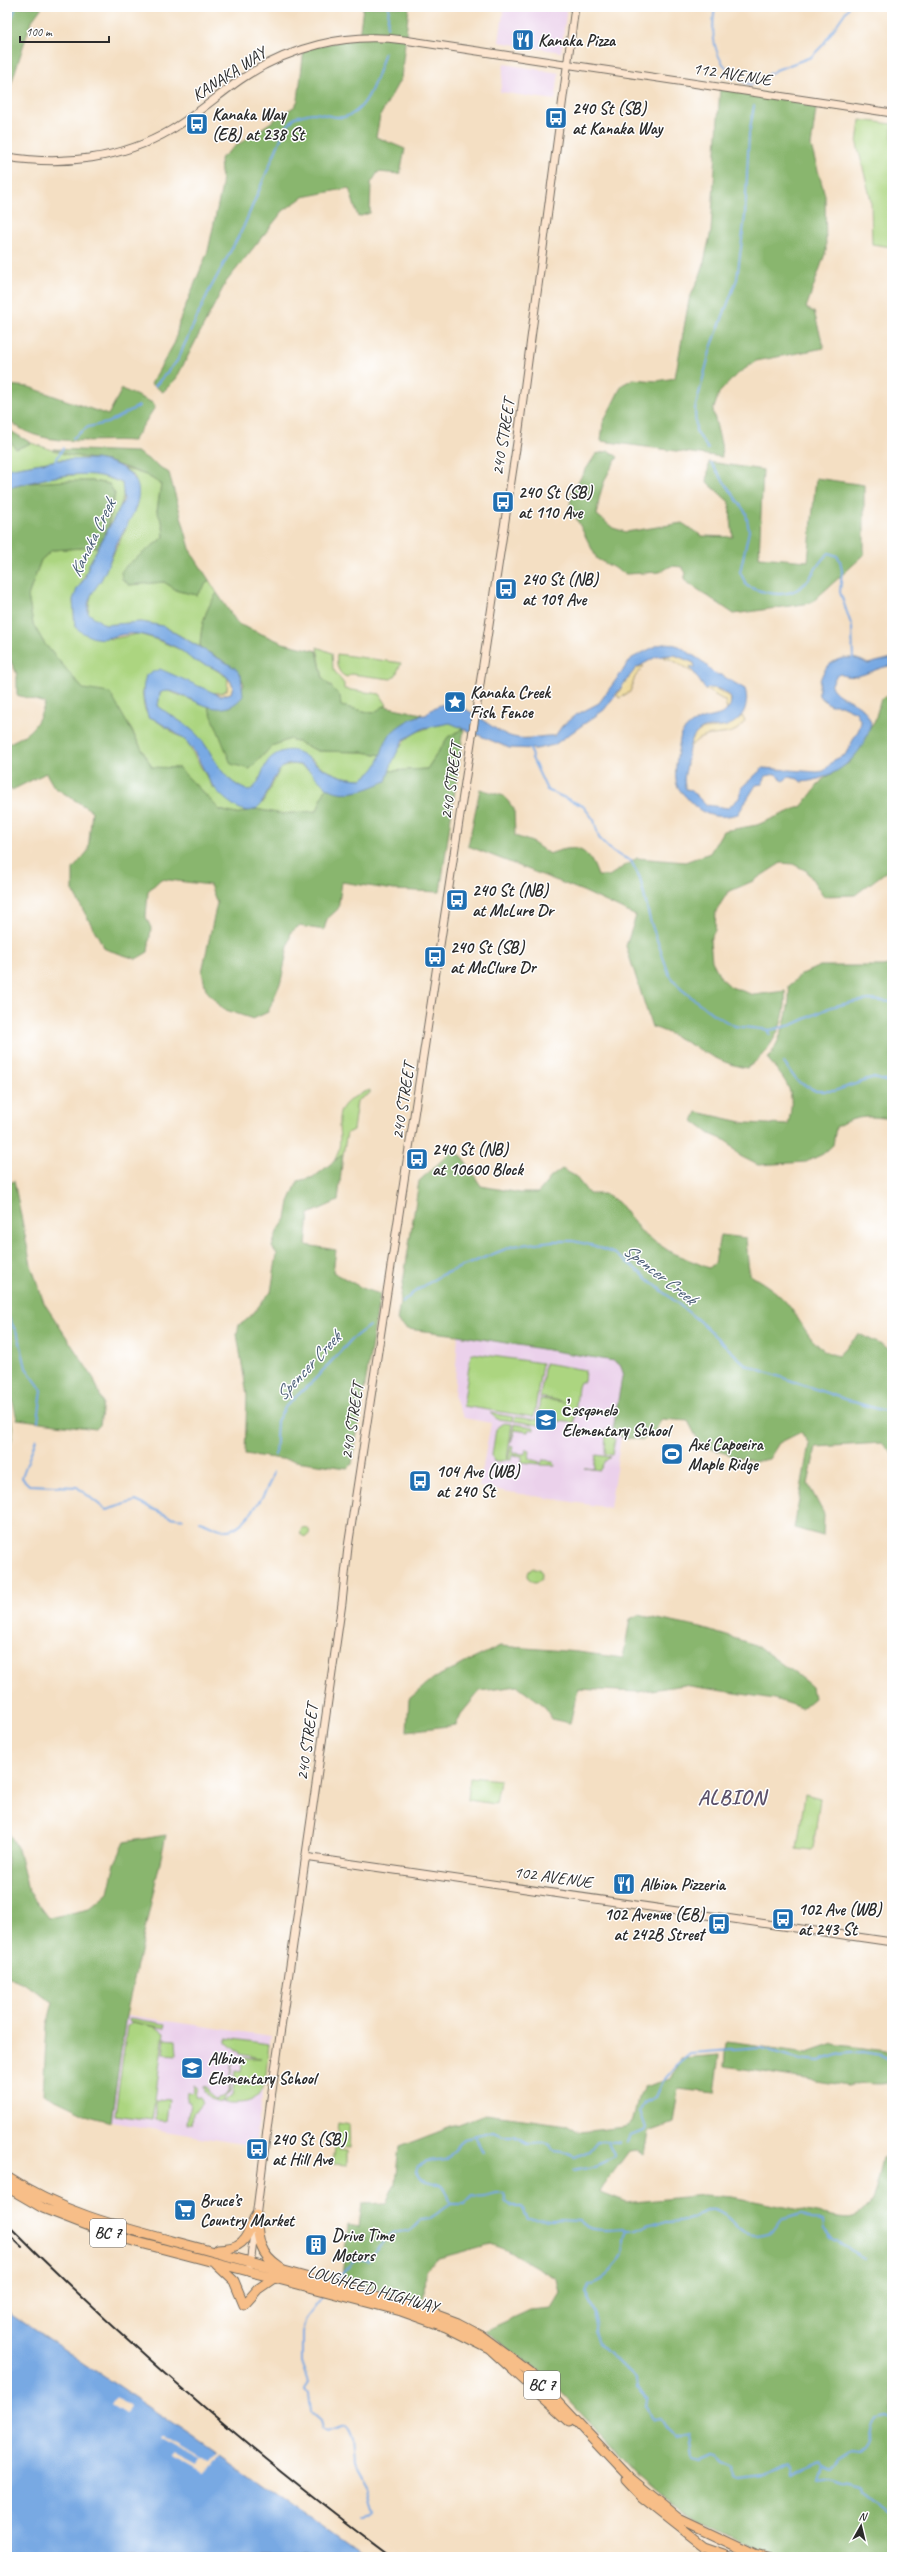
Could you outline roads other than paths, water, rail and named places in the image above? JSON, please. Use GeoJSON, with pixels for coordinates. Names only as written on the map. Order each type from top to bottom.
{"type":"FeatureCollection","features":[{"type":"Feature","properties":{"kind":"highway","name":"LOUGHEED HIGHWAY"},"geometry":{"type":"LineString","coordinates":[[7,2176],[30,2192],[78,2214],[111,2225],[283,2270],[415,2307],[458,2323],[479,2334],[530,2372],[630,2478],[679,2518],[755,2554],[767,2557]]}},
{"type":"Feature","properties":{"kind":"highway","name":"LOUGHEED HIGHWAY"},"geometry":{"type":"LineString","coordinates":[[7,2187],[43,2208],[79,2223],[149,2246],[401,2311],[446,2327],[490,2349],[573,2425],[642,2498],[702,2546],[735,2557]]}},
{"type":"Feature","properties":{"kind":"highway"},"geometry":{"type":"LineString","coordinates":[[205,2249],[236,2247],[246,2237],[256,2214]]}},
{"type":"Feature","properties":{"kind":"highway"},"geometry":{"type":"LineString","coordinates":[[256,2214],[259,2240],[263,2254],[283,2270]]}},
{"type":"Feature","properties":{"kind":"highway"},"geometry":{"type":"LineString","coordinates":[[215,2263],[234,2281],[244,2305],[258,2289],[274,2278]]}},
{"type":"Feature","properties":{"kind":"main road","name":"240 STREET"},"geometry":{"type":"LineString","coordinates":[[249,2271],[356,1494],[525,392],[575,7]]}},
{"type":"Feature","properties":{"kind":"main road","name":"KANAKA WAY"},"geometry":{"type":"LineString","coordinates":[[7,157],[68,161],[106,155],[129,149],[171,130],[242,79],[264,66],[304,49],[342,39],[377,36],[567,64]]}},
{"type":"Feature","properties":{"kind":"main road","name":"112 AVENUE"},"geometry":{"type":"LineString","coordinates":[[567,64],[892,113]]}},
{"type":"Feature","properties":{"kind":"main road","name":"102 AVENUE"},"geometry":{"type":"LineString","coordinates":[[305,1857],[892,1942]]}},
{"type":"Feature","properties":{"kind":"water"},"geometry":{"type":"Polygon","coordinates":[[[95,459],[112,463],[128,472],[135,480],[138,488],[138,497],[132,515],[118,541],[101,580],[91,595],[88,603],[88,613],[105,625],[141,622],[163,626],[235,668],[241,675],[243,696],[232,705],[221,708],[210,707],[177,693],[168,691],[160,693],[158,706],[193,731],[229,779],[238,786],[249,791],[257,784],[269,760],[273,756],[288,750],[300,753],[333,774],[347,778],[362,779],[374,769],[392,732],[411,719],[426,715],[437,706],[447,704],[458,706],[470,711],[502,733],[513,737],[529,738],[555,736],[562,726],[574,716],[599,703],[632,658],[658,645],[668,643],[679,646],[703,662],[715,674],[721,675],[745,689],[745,708],[739,719],[728,726],[703,728],[694,736],[689,749],[684,782],[686,789],[691,790],[706,805],[728,808],[739,798],[742,787],[763,768],[817,772],[824,771],[834,760],[845,755],[859,729],[861,722],[856,712],[841,705],[830,705],[819,696],[819,685],[826,668],[833,662],[840,659],[849,658],[868,664],[892,658],[892,666],[853,677],[840,674],[836,676],[831,686],[840,695],[863,709],[871,723],[862,746],[846,764],[825,777],[801,782],[798,779],[789,777],[783,781],[776,774],[766,776],[762,784],[756,785],[738,814],[730,816],[710,815],[698,809],[681,792],[676,783],[677,757],[681,734],[693,723],[723,713],[730,705],[731,699],[727,693],[717,688],[705,689],[690,667],[695,668],[694,663],[675,655],[656,657],[636,668],[604,710],[554,745],[536,749],[509,748],[450,723],[424,728],[403,740],[392,763],[386,781],[356,792],[340,792],[325,786],[303,766],[293,764],[284,767],[277,774],[267,794],[255,809],[246,811],[233,805],[216,790],[193,750],[185,740],[152,718],[149,719],[144,702],[143,692],[146,675],[160,669],[221,696],[231,693],[233,686],[230,680],[216,669],[193,660],[179,649],[154,638],[138,634],[129,634],[100,639],[85,634],[75,627],[73,600],[77,589],[85,578],[89,564],[124,500],[122,483],[108,478],[79,474],[65,475],[7,488],[7,469],[59,460],[95,459]]]}},
{"type":"Feature","properties":{"kind":"water"},"geometry":{"type":"Polygon","coordinates":[[[7,2311],[221,2456],[362,2557],[7,2557],[7,2311]]]}},
{"type":"Feature","properties":{"kind":"waterway"},"geometry":{"type":"LineString","coordinates":[[7,31],[16,7]]}},
{"type":"Feature","properties":{"kind":"waterway"},"geometry":{"type":"LineString","coordinates":[[387,27],[389,7]]}},
{"type":"Feature","properties":{"kind":"waterway"},"geometry":{"type":"LineString","coordinates":[[715,7],[713,32],[718,54],[730,72],[739,79],[751,85],[776,70],[811,57],[822,46],[849,7]]}},
{"type":"Feature","properties":{"kind":"waterway"},"geometry":{"type":"LineString","coordinates":[[155,386],[177,361],[208,293],[243,228],[285,129],[295,117],[309,113],[317,113],[332,117],[344,117],[353,114],[366,100],[376,80],[385,52]]}},
{"type":"Feature","properties":{"kind":"waterway"},"geometry":{"type":"LineString","coordinates":[[708,449],[696,431],[695,409],[711,348],[737,279],[745,216],[749,134],[754,106]]}},
{"type":"Feature","properties":{"kind":"waterway"},"geometry":{"type":"LineString","coordinates":[[73,438],[88,427],[107,423],[139,406]]}},
{"type":"Feature","properties":{"kind":"waterway"},"geometry":{"type":"LineString","coordinates":[[55,462],[63,448]]}},
{"type":"Feature","properties":{"kind":"waterway"},"geometry":{"type":"LineString","coordinates":[[711,463],[746,513],[749,531],[740,572],[747,586],[767,593],[788,593],[795,591],[805,584],[821,561],[829,553],[837,556],[840,560],[842,571],[840,592],[852,627],[853,661]]}},
{"type":"Feature","properties":{"kind":"waterway"},"geometry":{"type":"LineString","coordinates":[[530,747],[532,758],[547,790],[583,806],[594,820],[599,838],[613,852],[631,861],[640,878],[650,920],[669,974],[681,989],[713,1014],[734,1026],[770,1030],[792,1025],[831,1007],[870,1000],[892,1002]]}},
{"type":"Feature","properties":{"kind":"waterway"},"geometry":{"type":"LineString","coordinates":[[767,1030],[770,1035]]}},
{"type":"Feature","properties":{"kind":"waterway"},"geometry":{"type":"LineString","coordinates":[[784,1063],[797,1081],[816,1091],[834,1091],[874,1078],[892,1083]]}},
{"type":"Feature","properties":{"kind":"waterway","name":"Spencer Creek"},"geometry":{"type":"LineString","coordinates":[[402,1303],[413,1293],[441,1275],[513,1246],[552,1241],[573,1241],[595,1246],[615,1254],[632,1266],[699,1321],[746,1365],[850,1401],[892,1413]]}},
{"type":"Feature","properties":{"kind":"waterway","name":"Spencer Creek"},"geometry":{"type":"LineString","coordinates":[[7,1314],[19,1338],[26,1368],[42,1390],[38,1421]]}},
{"type":"Feature","properties":{"kind":"waterway","name":"Spencer Creek"},"geometry":{"type":"LineString","coordinates":[[275,1455],[277,1421],[286,1406],[315,1379],[353,1338],[369,1326]]}},
{"type":"Feature","properties":{"kind":"waterway","name":"Spencer Creek"},"geometry":{"type":"LineString","coordinates":[[36,1439],[22,1478],[29,1485],[77,1487],[106,1510],[136,1501],[170,1517],[183,1519]]}},
{"type":"Feature","properties":{"kind":"waterway","name":"Spencer Creek"},"geometry":{"type":"LineString","coordinates":[[199,1521],[224,1530],[235,1528],[256,1506],[267,1488],[273,1472]]}},
{"type":"Feature","properties":{"kind":"waterway"},"geometry":{"type":"LineString","coordinates":[[626,2142],[629,2136],[644,2131],[646,2128],[640,2111],[644,2103],[656,2097],[664,2079],[676,2065],[690,2053],[762,2048],[799,2059],[819,2061],[840,2054],[862,2052],[881,2055],[892,2061]]}},
{"type":"Feature","properties":{"kind":"waterway"},"geometry":{"type":"LineString","coordinates":[[451,2204],[445,2188],[424,2180],[418,2176],[416,2172],[418,2166],[428,2162],[446,2160],[464,2139],[493,2132],[503,2136],[514,2136],[527,2143],[545,2142],[550,2145],[553,2151],[563,2152],[575,2157],[589,2151],[597,2141],[619,2142]]}},
{"type":"Feature","properties":{"kind":"waterway"},"geometry":{"type":"LineString","coordinates":[[475,2137],[483,2152]]}},
{"type":"Feature","properties":{"kind":"waterway"},"geometry":{"type":"LineString","coordinates":[[574,2171],[592,2167],[614,2158],[615,2155],[609,2143]]}},
{"type":"Feature","properties":{"kind":"waterway"},"geometry":{"type":"LineString","coordinates":[[336,2281],[354,2260],[362,2259],[369,2261],[386,2238],[392,2233],[411,2230],[421,2220],[429,2219],[451,2204],[465,2204],[473,2196],[486,2197],[500,2193],[504,2194],[506,2203],[512,2207],[522,2207],[528,2219],[579,2221],[583,2225],[600,2230],[623,2229],[627,2231],[622,2254],[618,2261],[612,2270],[604,2277],[589,2285],[586,2292],[596,2313],[595,2331],[599,2343],[636,2379],[637,2387],[648,2399],[647,2406],[653,2420],[660,2419],[666,2429],[675,2437],[689,2434],[692,2458],[701,2460],[712,2455],[716,2456],[723,2463],[734,2468],[735,2477],[738,2479],[765,2476],[789,2464],[792,2466],[793,2474],[820,2462],[823,2466],[819,2481],[830,2479],[841,2483],[849,2481],[860,2484],[861,2489],[888,2511],[892,2511]]}},
{"type":"Feature","properties":{"kind":"waterway"},"geometry":{"type":"LineString","coordinates":[[627,2231],[633,2231],[650,2224],[681,2222],[692,2218],[705,2210],[714,2209],[722,2212],[743,2232],[759,2235],[771,2232],[780,2220],[802,2214],[810,2220],[823,2221],[824,2229],[833,2240],[865,2258]]}},
{"type":"Feature","properties":{"kind":"waterway"},"geometry":{"type":"LineString","coordinates":[[325,2294],[305,2320],[302,2333],[302,2362],[309,2382],[305,2388],[309,2393],[311,2412],[320,2420],[322,2429],[327,2432],[346,2426],[352,2439],[354,2460],[370,2489],[367,2501],[370,2510],[361,2517]]}},
{"type":"Feature","properties":{"kind":"waterway"},"geometry":{"type":"LineString","coordinates":[[823,2466],[831,2469],[838,2459],[852,2450],[860,2451],[869,2441],[872,2426],[875,2422],[888,2417],[892,2420]]}},
{"type":"Feature","properties":{"kind":"railway"},"geometry":{"type":"LineString","coordinates":[[7,2224],[99,2313],[193,2398],[291,2479],[392,2557]]}},
{"type":"Feature","properties":{"kind":"railway"},"geometry":{"type":"LineString","coordinates":[[7,2233],[22,2247]]}},
{"type":"Feature","properties":{"kind":"place","name":"Kanaka Pizza"},"geometry":{"type":"Point","coordinates":[523,40]}},
{"type":"Feature","properties":{"kind":"place","name":"240 St (SB) at Kanaka Way"},"geometry":{"type":"Point","coordinates":[556,118]}},
{"type":"Feature","properties":{"kind":"place","name":"Kanaka Way (EB) at 238 St"},"geometry":{"type":"Point","coordinates":[197,124]}},
{"type":"Feature","properties":{"kind":"place","name":"240 St (SB) at 110 Ave"},"geometry":{"type":"Point","coordinates":[503,502]}},
{"type":"Feature","properties":{"kind":"place","name":"240 St (NB) at 109 Ave"},"geometry":{"type":"Point","coordinates":[506,589]}},
{"type":"Feature","properties":{"kind":"place","name":"Kanaka Creek Fish Fence"},"geometry":{"type":"Point","coordinates":[455,702]}},
{"type":"Feature","properties":{"kind":"place","name":"240 St (NB) at McLure Dr"},"geometry":{"type":"Point","coordinates":[457,900]}},
{"type":"Feature","properties":{"kind":"place","name":"240 St (SB) at McClure Dr"},"geometry":{"type":"Point","coordinates":[435,957]}},
{"type":"Feature","properties":{"kind":"place","name":"240 St (NB) at 10600 Block"},"geometry":{"type":"Point","coordinates":[417,1159]}},
{"type":"Feature","properties":{"kind":"place","name":"c̓əsqənelə Elementary School"},"geometry":{"type":"Point","coordinates":[546,1420]}},
{"type":"Feature","properties":{"kind":"place","name":"Axé Capoeira Maple Ridge"},"geometry":{"type":"Point","coordinates":[672,1454]}},
{"type":"Feature","properties":{"kind":"place","name":"104 Ave (WB) at 240 St"},"geometry":{"type":"Point","coordinates":[420,1481]}},
{"type":"Feature","properties":{"kind":"place","name":"Albion Pizzeria"},"geometry":{"type":"Point","coordinates":[624,1884]}},
{"type":"Feature","properties":{"kind":"place","name":"102 Ave (WB) at 243 St"},"geometry":{"type":"Point","coordinates":[783,1919]}},
{"type":"Feature","properties":{"kind":"place","name":"102 Avenue (EB) at 242B Street"},"geometry":{"type":"Point","coordinates":[719,1924]}},
{"type":"Feature","properties":{"kind":"place","name":"Albion Elementary School"},"geometry":{"type":"Point","coordinates":[192,2068]}},
{"type":"Feature","properties":{"kind":"place","name":"240 St (SB) at Hill Ave"},"geometry":{"type":"Point","coordinates":[257,2149]}},
{"type":"Feature","properties":{"kind":"place","name":"Bruce’s Country Market"},"geometry":{"type":"Point","coordinates":[185,2210]}},
{"type":"Feature","properties":{"kind":"place","name":"Drive Time Motors"},"geometry":{"type":"Point","coordinates":[316,2245]}},
{"type":"Feature","properties":{"kind":"district","name":"ALBION"},"geometry":{"type":"Point","coordinates":[732,1797]}},
{"type":"Feature","properties":{"kind":"water label","name":"Kanaka Creek"},"geometry":{"type":"Point","coordinates":[92,538]}}]}
